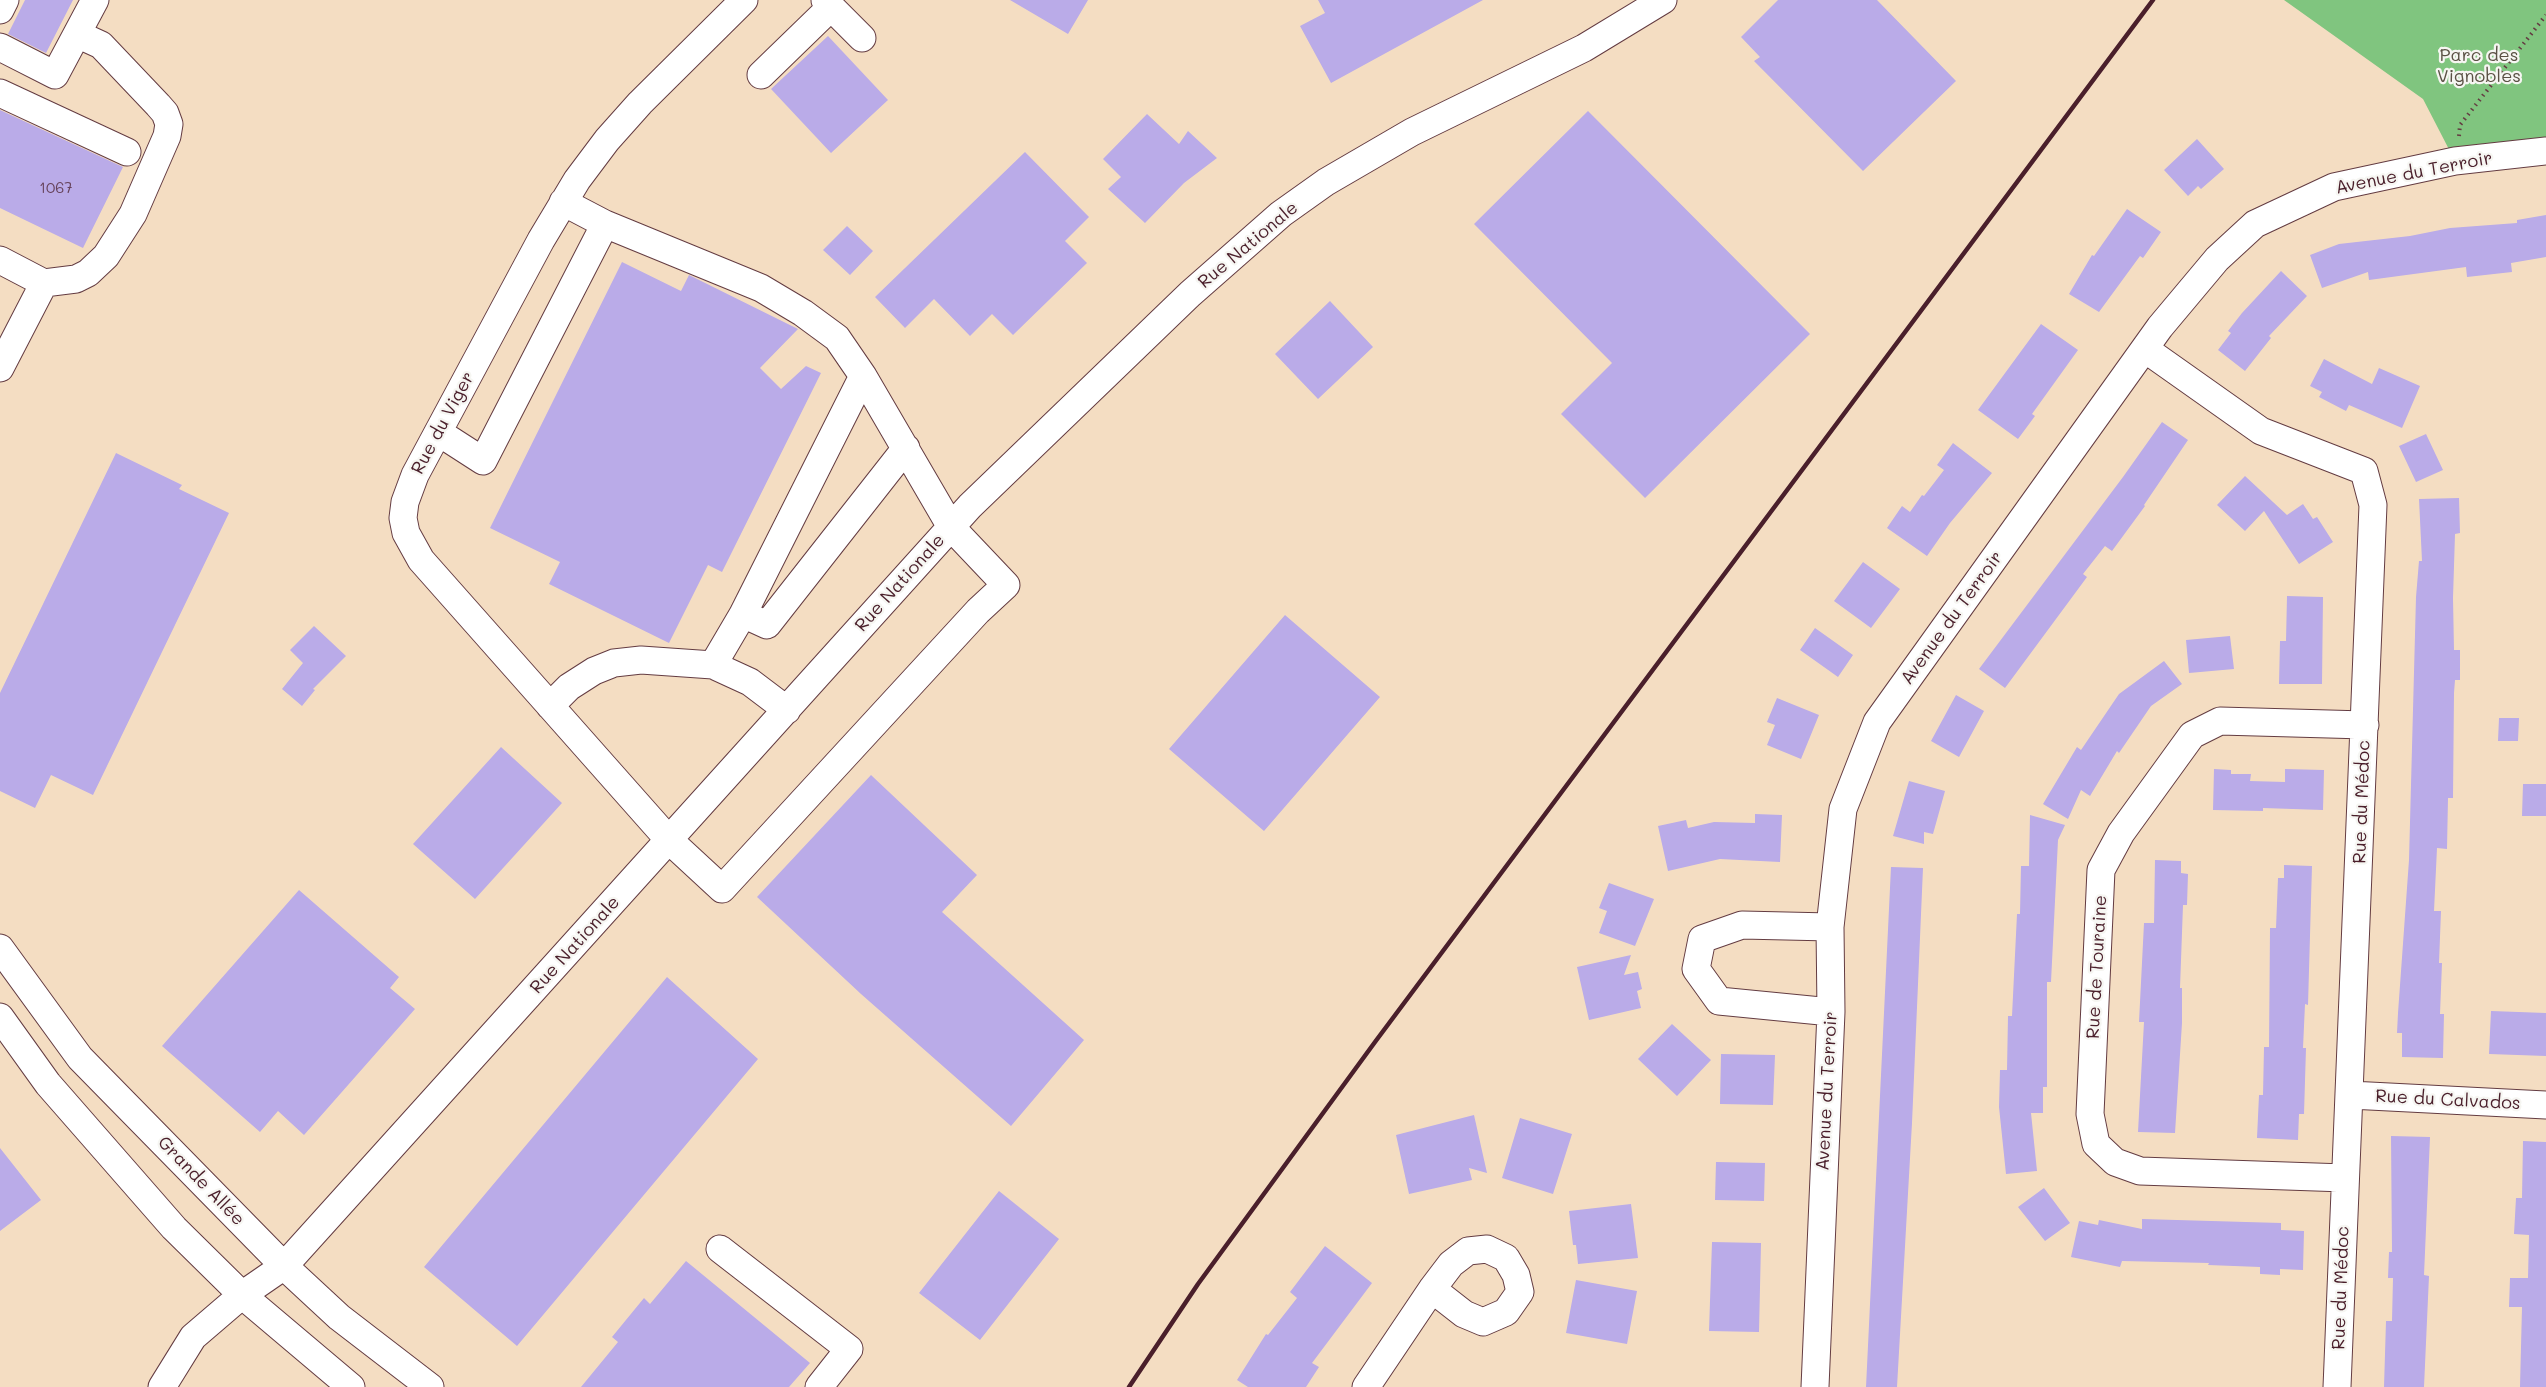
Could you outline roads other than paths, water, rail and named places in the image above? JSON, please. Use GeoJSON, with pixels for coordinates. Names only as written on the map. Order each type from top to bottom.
{"type":"FeatureCollection","features":[{"type":"Feature","properties":{"kind":"street"},"geometry":{"type":"LineString","coordinates":[[0,10],[5,0]]}},
{"type":"Feature","properties":{"kind":"street"},"geometry":{"type":"LineString","coordinates":[[0,47],[55,75],[95,0]]}},
{"type":"Feature","properties":{"kind":"street","name":"Rue du Viger"},"geometry":{"type":"LineString","coordinates":[[744,0],[621,123],[592,159],[563,202],[408,489],[403,518],[406,533],[421,560],[550,706],[669,840],[722,889],[978,611],[1006,585],[951,527]]}},
{"type":"Feature","properties":{"kind":"street","name":"Rue Nationale"},"geometry":{"type":"LineString","coordinates":[[162,1387],[193,1337],[242,1294],[284,1266],[951,527],[1010,466],[1190,294],[1288,208],[1326,182],[1401,137],[1564,59],[1618,29],[1663,0]]}},
{"type":"Feature","properties":{"kind":"street"},"geometry":{"type":"LineString","coordinates":[[761,75],[828,4],[862,38]]}},
{"type":"Feature","properties":{"kind":"street"},"geometry":{"type":"LineString","coordinates":[[0,260],[44,283],[76,279],[88,273],[106,256],[133,214],[167,136],[169,124],[165,113],[158,105],[101,45],[77,34]]}},
{"type":"Feature","properties":{"kind":"street"},"geometry":{"type":"LineString","coordinates":[[0,93],[126,152]]}},
{"type":"Feature","properties":{"kind":"street","name":"Avenue du Terroir"},"geometry":{"type":"LineString","coordinates":[[1815,1387],[1831,1012],[1830,927],[1843,809],[1877,722],[2160,327],[2217,260],[2255,224],[2334,187],[2455,161],[2546,151]]}},
{"type":"Feature","properties":{"kind":"street"},"geometry":{"type":"LineString","coordinates":[[563,202],[605,224],[770,293],[803,312],[837,338],[863,376],[951,527]]}},
{"type":"Feature","properties":{"kind":"street"},"geometry":{"type":"LineString","coordinates":[[438,432],[483,461],[605,224]]}},
{"type":"Feature","properties":{"kind":"street"},"geometry":{"type":"LineString","coordinates":[[0,368],[44,283]]}},
{"type":"Feature","properties":{"kind":"street","name":"Rue du Médoc"},"geometry":{"type":"LineString","coordinates":[[2145,349],[2261,431],[2364,471],[2373,505],[2337,1387]]}},
{"type":"Feature","properties":{"kind":"street"},"geometry":{"type":"LineString","coordinates":[[713,665],[743,614],[863,376]]}},
{"type":"Feature","properties":{"kind":"street"},"geometry":{"type":"LineString","coordinates":[[743,614],[767,625],[906,448]]}},
{"type":"Feature","properties":{"kind":"street"},"geometry":{"type":"LineString","coordinates":[[550,706],[579,679],[614,663],[652,660],[713,665],[750,682],[787,710]]}},
{"type":"Feature","properties":{"kind":"street","name":"Rue de Touraine"},"geometry":{"type":"LineString","coordinates":[[2345,1178],[2140,1171],[2115,1162],[2096,1144],[2090,1114],[2102,870],[2121,832],[2192,735],[2220,721],[2365,725]]}},
{"type":"Feature","properties":{"kind":"street"},"geometry":{"type":"LineString","coordinates":[[1830,927],[1742,925],[1702,939],[1696,969],[1719,1001],[1831,1012]]}},
{"type":"Feature","properties":{"kind":"street","name":"Grande Allée"},"geometry":{"type":"LineString","coordinates":[[0,948],[80,1058],[284,1266],[339,1317],[430,1387]]}},
{"type":"Feature","properties":{"kind":"street"},"geometry":{"type":"LineString","coordinates":[[0,1017],[48,1084],[174,1228],[242,1294],[351,1387]]}},
{"type":"Feature","properties":{"kind":"street"},"geometry":{"type":"LineString","coordinates":[[48,1084],[80,1058]]}},
{"type":"Feature","properties":{"kind":"street","name":"Rue du Calvados"},"geometry":{"type":"LineString","coordinates":[[2349,1095],[2546,1105]]}},
{"type":"Feature","properties":{"kind":"street"},"geometry":{"type":"LineString","coordinates":[[720,1249],[849,1349],[819,1387]]}},
{"type":"Feature","properties":{"kind":"street"},"geometry":{"type":"LineString","coordinates":[[1366,1387],[1432,1289]]}},
{"type":"Feature","properties":{"kind":"railway"},"geometry":{"type":"LineString","coordinates":[[1129,1387],[1198,1284],[1375,1042],[2153,0]]}},
{"type":"Feature","properties":{"kind":"park label","name":"Parc des Vignobles"},"geometry":{"type":"Point","coordinates":[2479,65]}}]}
